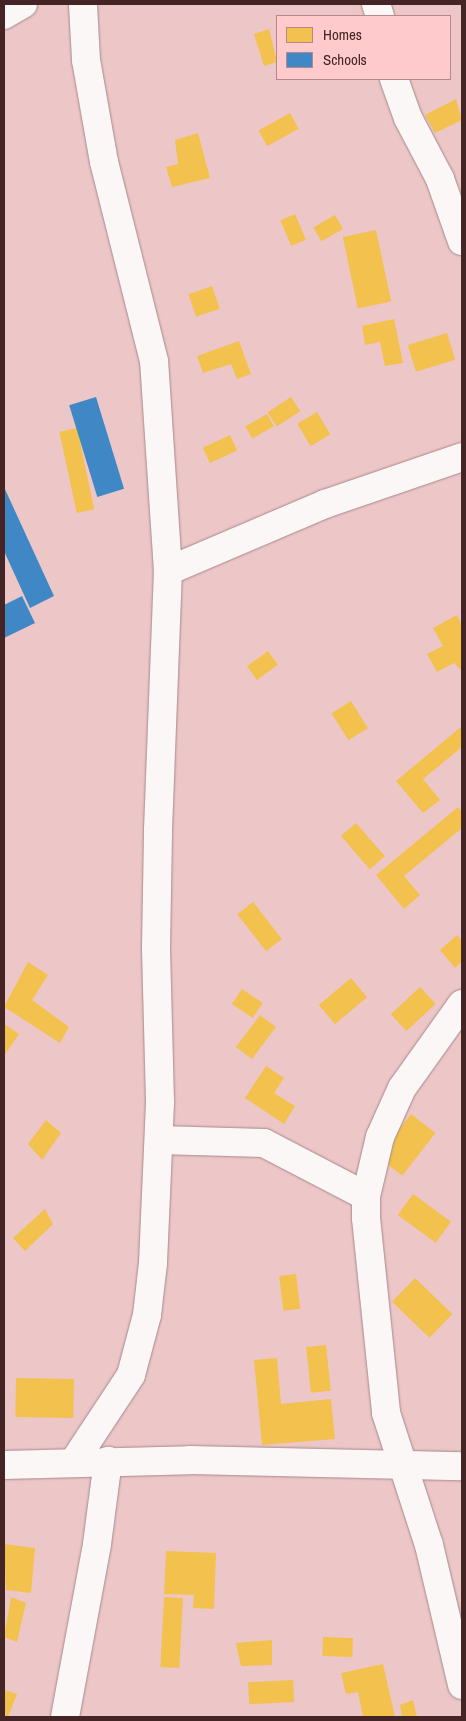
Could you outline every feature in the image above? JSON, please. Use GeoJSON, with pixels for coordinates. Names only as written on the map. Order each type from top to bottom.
{"type":"FeatureCollection","features":[{"type":"Feature","properties":{"kind":"street"},"geometry":{"type":"LineString","coordinates":[[4,15],[23,4]]}},
{"type":"Feature","properties":{"kind":"street"},"geometry":{"type":"LineString","coordinates":[[73,1463],[130,1375],[145,1324],[153,1263],[160,1140],[156,929],[168,571],[154,361],[104,162],[86,60],[83,4]]}},
{"type":"Feature","properties":{"kind":"street"},"geometry":{"type":"LineString","coordinates":[[394,80],[408,118],[440,179],[462,241]]}},
{"type":"Feature","properties":{"kind":"street"},"geometry":{"type":"LineString","coordinates":[[168,571],[325,504],[462,456]]}},
{"type":"Feature","properties":{"kind":"street"},"geometry":{"type":"LineString","coordinates":[[462,1004],[402,1088],[380,1137],[366,1196],[366,1242],[386,1413],[405,1467],[428,1545],[462,1686]]}},
{"type":"Feature","properties":{"kind":"street"},"geometry":{"type":"LineString","coordinates":[[160,1140],[264,1142],[366,1196]]}},
{"type":"Feature","properties":{"kind":"street"},"geometry":{"type":"LineString","coordinates":[[65,1717],[97,1544],[108,1461]]}},
{"type":"Feature","properties":{"kind":"street"},"geometry":{"type":"LineString","coordinates":[[4,1466],[108,1461],[300,1461],[405,1467],[462,1466]]}},
{"type":"Feature","properties":{"kind":"building: Homes"},"geometry":{"type":"Polygon","coordinates":[[[269,29],[276,62],[264,66],[254,34],[269,29]]]}},
{"type":"Feature","properties":{"kind":"building: Homes"},"geometry":{"type":"Polygon","coordinates":[[[456,99],[462,120],[435,133],[425,115],[456,99]]]}},
{"type":"Feature","properties":{"kind":"building: Homes"},"geometry":{"type":"Polygon","coordinates":[[[290,113],[299,129],[267,146],[259,130],[290,113]]]}},
{"type":"Feature","properties":{"kind":"building: Homes"},"geometry":{"type":"Polygon","coordinates":[[[198,133],[210,178],[172,187],[166,167],[178,164],[175,140],[198,133]]]}},
{"type":"Feature","properties":{"kind":"building: Homes"},"geometry":{"type":"Polygon","coordinates":[[[295,214],[306,240],[291,246],[280,220],[295,214]]]}},
{"type":"Feature","properties":{"kind":"building: Homes"},"geometry":{"type":"Polygon","coordinates":[[[335,215],[343,229],[321,241],[313,228],[335,215]]]}},
{"type":"Feature","properties":{"kind":"building: Homes"},"geometry":{"type":"Polygon","coordinates":[[[376,230],[391,301],[358,308],[343,237],[376,230]]]}},
{"type":"Feature","properties":{"kind":"building: Homes"},"geometry":{"type":"Polygon","coordinates":[[[212,286],[220,309],[196,317],[188,294],[212,286]]]}},
{"type":"Feature","properties":{"kind":"building: Homes"},"geometry":{"type":"Polygon","coordinates":[[[394,319],[403,363],[385,366],[380,342],[365,345],[362,326],[394,319]]]}},
{"type":"Feature","properties":{"kind":"building: Homes"},"geometry":{"type":"Polygon","coordinates":[[[447,333],[455,360],[416,372],[408,345],[447,333]]]}},
{"type":"Feature","properties":{"kind":"building: Homes"},"geometry":{"type":"Polygon","coordinates":[[[239,341],[251,374],[237,379],[231,364],[203,373],[197,356],[239,341]]]}},
{"type":"Feature","properties":{"kind":"building: Homes"},"geometry":{"type":"Polygon","coordinates":[[[291,397],[300,411],[277,427],[268,412],[291,397]]]}},
{"type":"Feature","properties":{"kind":"building: Homes"},"geometry":{"type":"Polygon","coordinates":[[[317,412],[330,434],[311,446],[297,424],[317,412]]]}},
{"type":"Feature","properties":{"kind":"building: Homes"},"geometry":{"type":"Polygon","coordinates":[[[267,414],[274,426],[252,439],[245,426],[267,414]]]}},
{"type":"Feature","properties":{"kind":"building: Homes"},"geometry":{"type":"Polygon","coordinates":[[[77,428],[94,509],[77,513],[59,432],[77,428]]]}},
{"type":"Feature","properties":{"kind":"building: Homes"},"geometry":{"type":"Polygon","coordinates":[[[230,435],[237,450],[210,463],[203,448],[230,435]]]}},
{"type":"Feature","properties":{"kind":"building: Homes"},"geometry":{"type":"Polygon","coordinates":[[[457,615],[462,626],[462,671],[454,663],[437,672],[427,654],[443,646],[433,628],[457,615]]]}},
{"type":"Feature","properties":{"kind":"building: Homes"},"geometry":{"type":"Polygon","coordinates":[[[268,651],[278,665],[257,680],[247,666],[268,651]]]}},
{"type":"Feature","properties":{"kind":"building: Homes"},"geometry":{"type":"Polygon","coordinates":[[[351,701],[368,728],[348,740],[331,713],[351,701]]]}},
{"type":"Feature","properties":{"kind":"building: Homes"},"geometry":{"type":"Polygon","coordinates":[[[462,726],[462,747],[423,779],[440,800],[423,813],[396,781],[462,726]]]}},
{"type":"Feature","properties":{"kind":"building: Homes"},"geometry":{"type":"Polygon","coordinates":[[[458,807],[462,812],[462,828],[404,876],[420,895],[404,909],[376,875],[458,807]]]}},
{"type":"Feature","properties":{"kind":"building: Homes"},"geometry":{"type":"Polygon","coordinates":[[[356,823],[385,856],[370,869],[341,836],[356,823]]]}},
{"type":"Feature","properties":{"kind":"building: Homes"},"geometry":{"type":"Polygon","coordinates":[[[253,902],[282,939],[266,951],[237,914],[253,902]]]}},
{"type":"Feature","properties":{"kind":"building: Homes"},"geometry":{"type":"Polygon","coordinates":[[[457,935],[462,941],[462,961],[455,968],[440,950],[457,935]]]}},
{"type":"Feature","properties":{"kind":"building: Homes"},"geometry":{"type":"Polygon","coordinates":[[[28,962],[48,975],[32,1000],[69,1027],[60,1043],[4,1007],[28,962]]]}},
{"type":"Feature","properties":{"kind":"building: Homes"},"geometry":{"type":"Polygon","coordinates":[[[351,978],[367,997],[335,1024],[319,1005],[351,978]]]}},
{"type":"Feature","properties":{"kind":"building: Homes"},"geometry":{"type":"Polygon","coordinates":[[[420,987],[436,1004],[406,1031],[391,1014],[420,987]]]}},
{"type":"Feature","properties":{"kind":"building: Homes"},"geometry":{"type":"Polygon","coordinates":[[[242,989],[263,1003],[253,1018],[232,1004],[242,989]]]}},
{"type":"Feature","properties":{"kind":"building: Homes"},"geometry":{"type":"Polygon","coordinates":[[[260,1015],[276,1027],[252,1059],[236,1047],[260,1015]]]}},
{"type":"Feature","properties":{"kind":"building: Homes"},"geometry":{"type":"Polygon","coordinates":[[[4,1024],[19,1034],[4,1056],[4,1024]]]}},
{"type":"Feature","properties":{"kind":"building: Homes"},"geometry":{"type":"Polygon","coordinates":[[[266,1066],[284,1078],[274,1093],[295,1106],[284,1124],[245,1098],[266,1066]]]}},
{"type":"Feature","properties":{"kind":"building: Homes"},"geometry":{"type":"Polygon","coordinates":[[[411,1114],[435,1133],[402,1176],[378,1157],[411,1114]]]}},
{"type":"Feature","properties":{"kind":"building: Homes"},"geometry":{"type":"Polygon","coordinates":[[[46,1120],[61,1133],[42,1160],[28,1144],[46,1120]]]}},
{"type":"Feature","properties":{"kind":"building: Homes"},"geometry":{"type":"Polygon","coordinates":[[[413,1194],[451,1222],[436,1243],[398,1215],[413,1194]]]}},
{"type":"Feature","properties":{"kind":"building: Homes"},"geometry":{"type":"Polygon","coordinates":[[[45,1209],[53,1224],[25,1251],[13,1238],[45,1209]]]}},
{"type":"Feature","properties":{"kind":"building: Homes"},"geometry":{"type":"Polygon","coordinates":[[[296,1274],[300,1309],[283,1311],[279,1276],[296,1274]]]}},
{"type":"Feature","properties":{"kind":"building: Homes"},"geometry":{"type":"Polygon","coordinates":[[[415,1278],[452,1314],[429,1338],[392,1302],[415,1278]]]}},
{"type":"Feature","properties":{"kind":"building: Homes"},"geometry":{"type":"Polygon","coordinates":[[[326,1345],[331,1391],[311,1393],[306,1347],[326,1345]]]}},
{"type":"Feature","properties":{"kind":"building: Homes"},"geometry":{"type":"Polygon","coordinates":[[[277,1358],[281,1404],[331,1399],[335,1439],[262,1445],[254,1360],[277,1358]]]}},
{"type":"Feature","properties":{"kind":"building: Homes"},"geometry":{"type":"Polygon","coordinates":[[[16,1378],[74,1379],[73,1418],[15,1417],[16,1378]]]}},
{"type":"Feature","properties":{"kind":"building: Homes"},"geometry":{"type":"Polygon","coordinates":[[[4,1544],[35,1548],[31,1593],[6,1590],[4,1544]]]}},
{"type":"Feature","properties":{"kind":"building: Homes"},"geometry":{"type":"Polygon","coordinates":[[[166,1551],[216,1553],[214,1609],[193,1608],[194,1595],[164,1594],[166,1551]]]}},
{"type":"Feature","properties":{"kind":"building: Homes"},"geometry":{"type":"Polygon","coordinates":[[[11,1597],[26,1603],[17,1642],[4,1637],[11,1597]]]}},
{"type":"Feature","properties":{"kind":"building: Homes"},"geometry":{"type":"Polygon","coordinates":[[[164,1597],[183,1598],[179,1668],[160,1667],[164,1597]]]}},
{"type":"Feature","properties":{"kind":"building: Homes"},"geometry":{"type":"Polygon","coordinates":[[[323,1637],[353,1638],[352,1657],[322,1656],[323,1637]]]}},
{"type":"Feature","properties":{"kind":"building: Homes"},"geometry":{"type":"Polygon","coordinates":[[[272,1640],[272,1665],[241,1666],[236,1643],[272,1640]]]}},
{"type":"Feature","properties":{"kind":"building: Homes"},"geometry":{"type":"Polygon","coordinates":[[[383,1664],[395,1717],[363,1717],[358,1692],[346,1694],[341,1673],[383,1664]]]}},
{"type":"Feature","properties":{"kind":"building: Homes"},"geometry":{"type":"Polygon","coordinates":[[[293,1680],[294,1702],[249,1704],[248,1682],[293,1680]]]}},
{"type":"Feature","properties":{"kind":"building: Homes"},"geometry":{"type":"Polygon","coordinates":[[[4,1690],[17,1694],[8,1717],[4,1717],[4,1690]]]}},
{"type":"Feature","properties":{"kind":"building: Homes"},"geometry":{"type":"Polygon","coordinates":[[[413,1700],[417,1717],[402,1717],[400,1705],[413,1700]]]}},
{"type":"Feature","properties":{"kind":"building: Schools"},"geometry":{"type":"Polygon","coordinates":[[[96,397],[124,489],[97,497],[69,405],[96,397]]]}},
{"type":"Feature","properties":{"kind":"building: Schools"},"geometry":{"type":"Polygon","coordinates":[[[4,487],[54,596],[30,608],[4,551],[4,487]]]}},
{"type":"Feature","properties":{"kind":"building: Schools"},"geometry":{"type":"Polygon","coordinates":[[[22,596],[35,623],[4,638],[4,605],[22,596]]]}}]}
